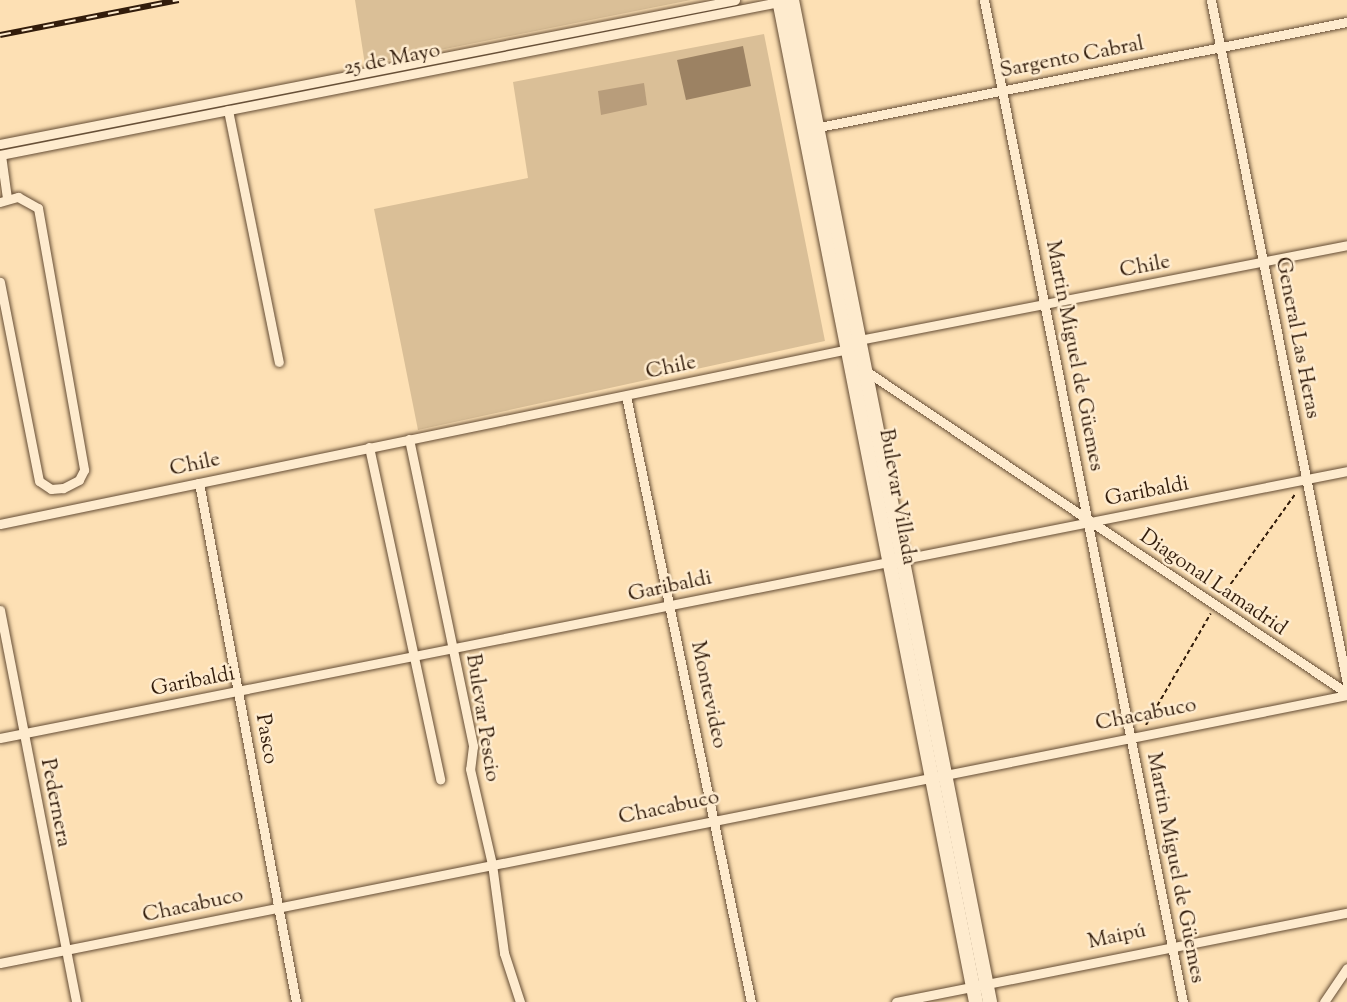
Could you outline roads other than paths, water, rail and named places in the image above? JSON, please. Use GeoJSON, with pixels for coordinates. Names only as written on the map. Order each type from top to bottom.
{"type":"FeatureCollection","features":[{"type":"Feature","properties":{"kind":"main road","name":"Bulevar Villada"},"geometry":{"type":"LineString","coordinates":[[785,1],[853,350],[887,561],[938,774]]}},
{"type":"Feature","properties":{"kind":"main road","name":"Bulevar Villada"},"geometry":{"type":"LineString","coordinates":[[853,350],[865,370],[902,559],[938,774],[980,984],[990,1002]]}},
{"type":"Feature","properties":{"kind":"main road","name":"Bulevar Villada"},"geometry":{"type":"LineString","coordinates":[[976,1002],[980,984]]}},
{"type":"Feature","properties":{"kind":"street","name":"25 de Mayo"},"geometry":{"type":"LineString","coordinates":[[0,144],[735,0]]}},
{"type":"Feature","properties":{"kind":"street","name":"Martin Miguel de Güemes"},"geometry":{"type":"LineString","coordinates":[[984,0],[1183,1002]]}},
{"type":"Feature","properties":{"kind":"street","name":"General Las Heras"},"geometry":{"type":"LineString","coordinates":[[1211,0],[1347,684]]}},
{"type":"Feature","properties":{"kind":"street","name":"25 de Mayo"},"geometry":{"type":"LineString","coordinates":[[1,155],[785,1]]}},
{"type":"Feature","properties":{"kind":"street","name":"Sargento Cabral"},"geometry":{"type":"LineString","coordinates":[[811,128],[1347,22]]}},
{"type":"Feature","properties":{"kind":"street"},"geometry":{"type":"LineString","coordinates":[[228,110],[279,362]]}},
{"type":"Feature","properties":{"kind":"street"},"geometry":{"type":"LineString","coordinates":[[0,282],[39,481],[51,489],[63,488],[79,480],[84,471],[38,208],[30,200],[4,200],[1,155]]}},
{"type":"Feature","properties":{"kind":"street","name":"Chile"},"geometry":{"type":"LineString","coordinates":[[0,524],[853,350],[1045,304],[1347,245]]}},
{"type":"Feature","properties":{"kind":"street","name":"Diagonal Lamadrid"},"geometry":{"type":"LineString","coordinates":[[853,350],[865,370],[1347,694]]}},
{"type":"Feature","properties":{"kind":"street","name":"Montevideo"},"geometry":{"type":"LineString","coordinates":[[626,396],[711,818],[751,1002]]}},
{"type":"Feature","properties":{"kind":"street","name":"Bulevar Pescio"},"geometry":{"type":"LineString","coordinates":[[410,439],[492,864],[504,954],[520,1002]]}},
{"type":"Feature","properties":{"kind":"street"},"geometry":{"type":"LineString","coordinates":[[369,447],[440,779]]}},
{"type":"Feature","properties":{"kind":"street","name":"Garibaldi"},"geometry":{"type":"LineString","coordinates":[[0,738],[1347,471]]}},
{"type":"Feature","properties":{"kind":"street","name":"Pasco"},"geometry":{"type":"LineString","coordinates":[[200,483],[296,1002]]}},
{"type":"Feature","properties":{"kind":"street","name":"Pedernera"},"geometry":{"type":"LineString","coordinates":[[0,610],[76,1002]]}},
{"type":"Feature","properties":{"kind":"street","name":"Chacabuco"},"geometry":{"type":"LineString","coordinates":[[0,963],[711,818],[1347,694]]}},
{"type":"Feature","properties":{"kind":"street","name":"Maipú"},"geometry":{"type":"LineString","coordinates":[[896,1002],[1172,944],[1347,913]]}},
{"type":"Feature","properties":{"kind":"street"},"geometry":{"type":"LineString","coordinates":[[1324,1002],[1347,968]]}},
{"type":"Feature","properties":{"kind":"railway"},"geometry":{"type":"LineString","coordinates":[[0,35],[179,0]]}}]}
